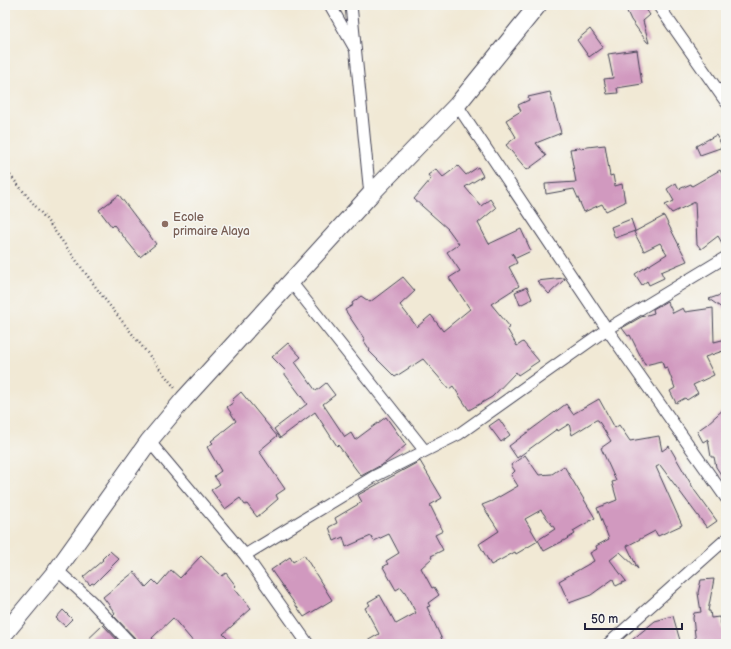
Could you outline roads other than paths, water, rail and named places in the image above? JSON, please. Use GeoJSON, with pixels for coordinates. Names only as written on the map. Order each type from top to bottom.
{"type":"FeatureCollection","features":[{"type":"Feature","properties":{"kind":"main road"},"geometry":{"type":"LineString","coordinates":[[5,633],[57,570],[149,442],[184,399],[370,195],[457,105],[538,5]]}},
{"type":"Feature","properties":{"kind":"street"},"geometry":{"type":"LineString","coordinates":[[330,5],[357,53]]}},
{"type":"Feature","properties":{"kind":"street"},"geometry":{"type":"LineString","coordinates":[[351,5],[370,195]]}},
{"type":"Feature","properties":{"kind":"street"},"geometry":{"type":"LineString","coordinates":[[658,5],[726,102]]}},
{"type":"Feature","properties":{"kind":"street"},"geometry":{"type":"LineString","coordinates":[[457,105],[607,329],[726,498]]}},
{"type":"Feature","properties":{"kind":"street"},"geometry":{"type":"LineString","coordinates":[[245,555],[375,476],[459,434],[607,329],[726,256]]}},
{"type":"Feature","properties":{"kind":"street"},"geometry":{"type":"LineString","coordinates":[[291,282],[425,451]]}},
{"type":"Feature","properties":{"kind":"street"},"geometry":{"type":"LineString","coordinates":[[149,442],[245,555],[308,644]]}},
{"type":"Feature","properties":{"kind":"street"},"geometry":{"type":"LineString","coordinates":[[608,644],[726,539]]}},
{"type":"Feature","properties":{"kind":"street"},"geometry":{"type":"LineString","coordinates":[[57,570],[91,601],[131,644]]}},
{"type":"Feature","properties":{"kind":"place","name":"Ecole primaire Alaya"},"geometry":{"type":"Point","coordinates":[165,224]}}]}
